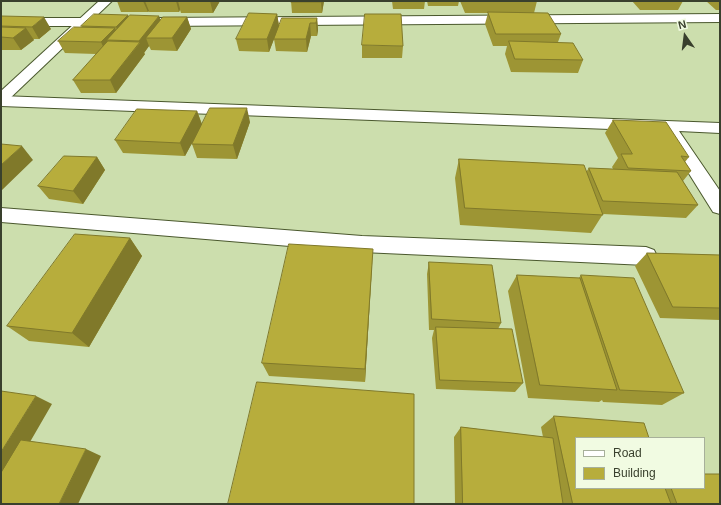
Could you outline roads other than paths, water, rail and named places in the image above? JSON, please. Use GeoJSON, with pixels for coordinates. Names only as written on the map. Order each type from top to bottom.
{"type":"FeatureCollection","features":[{"type":"Feature","properties":{"kind":"street"},"geometry":{"type":"LineString","coordinates":[[1,100],[106,1]]}},
{"type":"Feature","properties":{"kind":"street"},"geometry":{"type":"LineString","coordinates":[[699,5],[717,20]]}},
{"type":"Feature","properties":{"kind":"street"},"geometry":{"type":"LineString","coordinates":[[148,22],[717,20]]}},
{"type":"Feature","properties":{"kind":"street"},"geometry":{"type":"LineString","coordinates":[[1,22],[116,22]]}},
{"type":"Feature","properties":{"kind":"street"},"geometry":{"type":"LineString","coordinates":[[1,100],[720,128]]}},
{"type":"Feature","properties":{"kind":"street"},"geometry":{"type":"LineString","coordinates":[[668,126],[720,207]]}},
{"type":"Feature","properties":{"kind":"street"},"geometry":{"type":"LineString","coordinates":[[1,215],[362,244],[646,256]]}}]}
